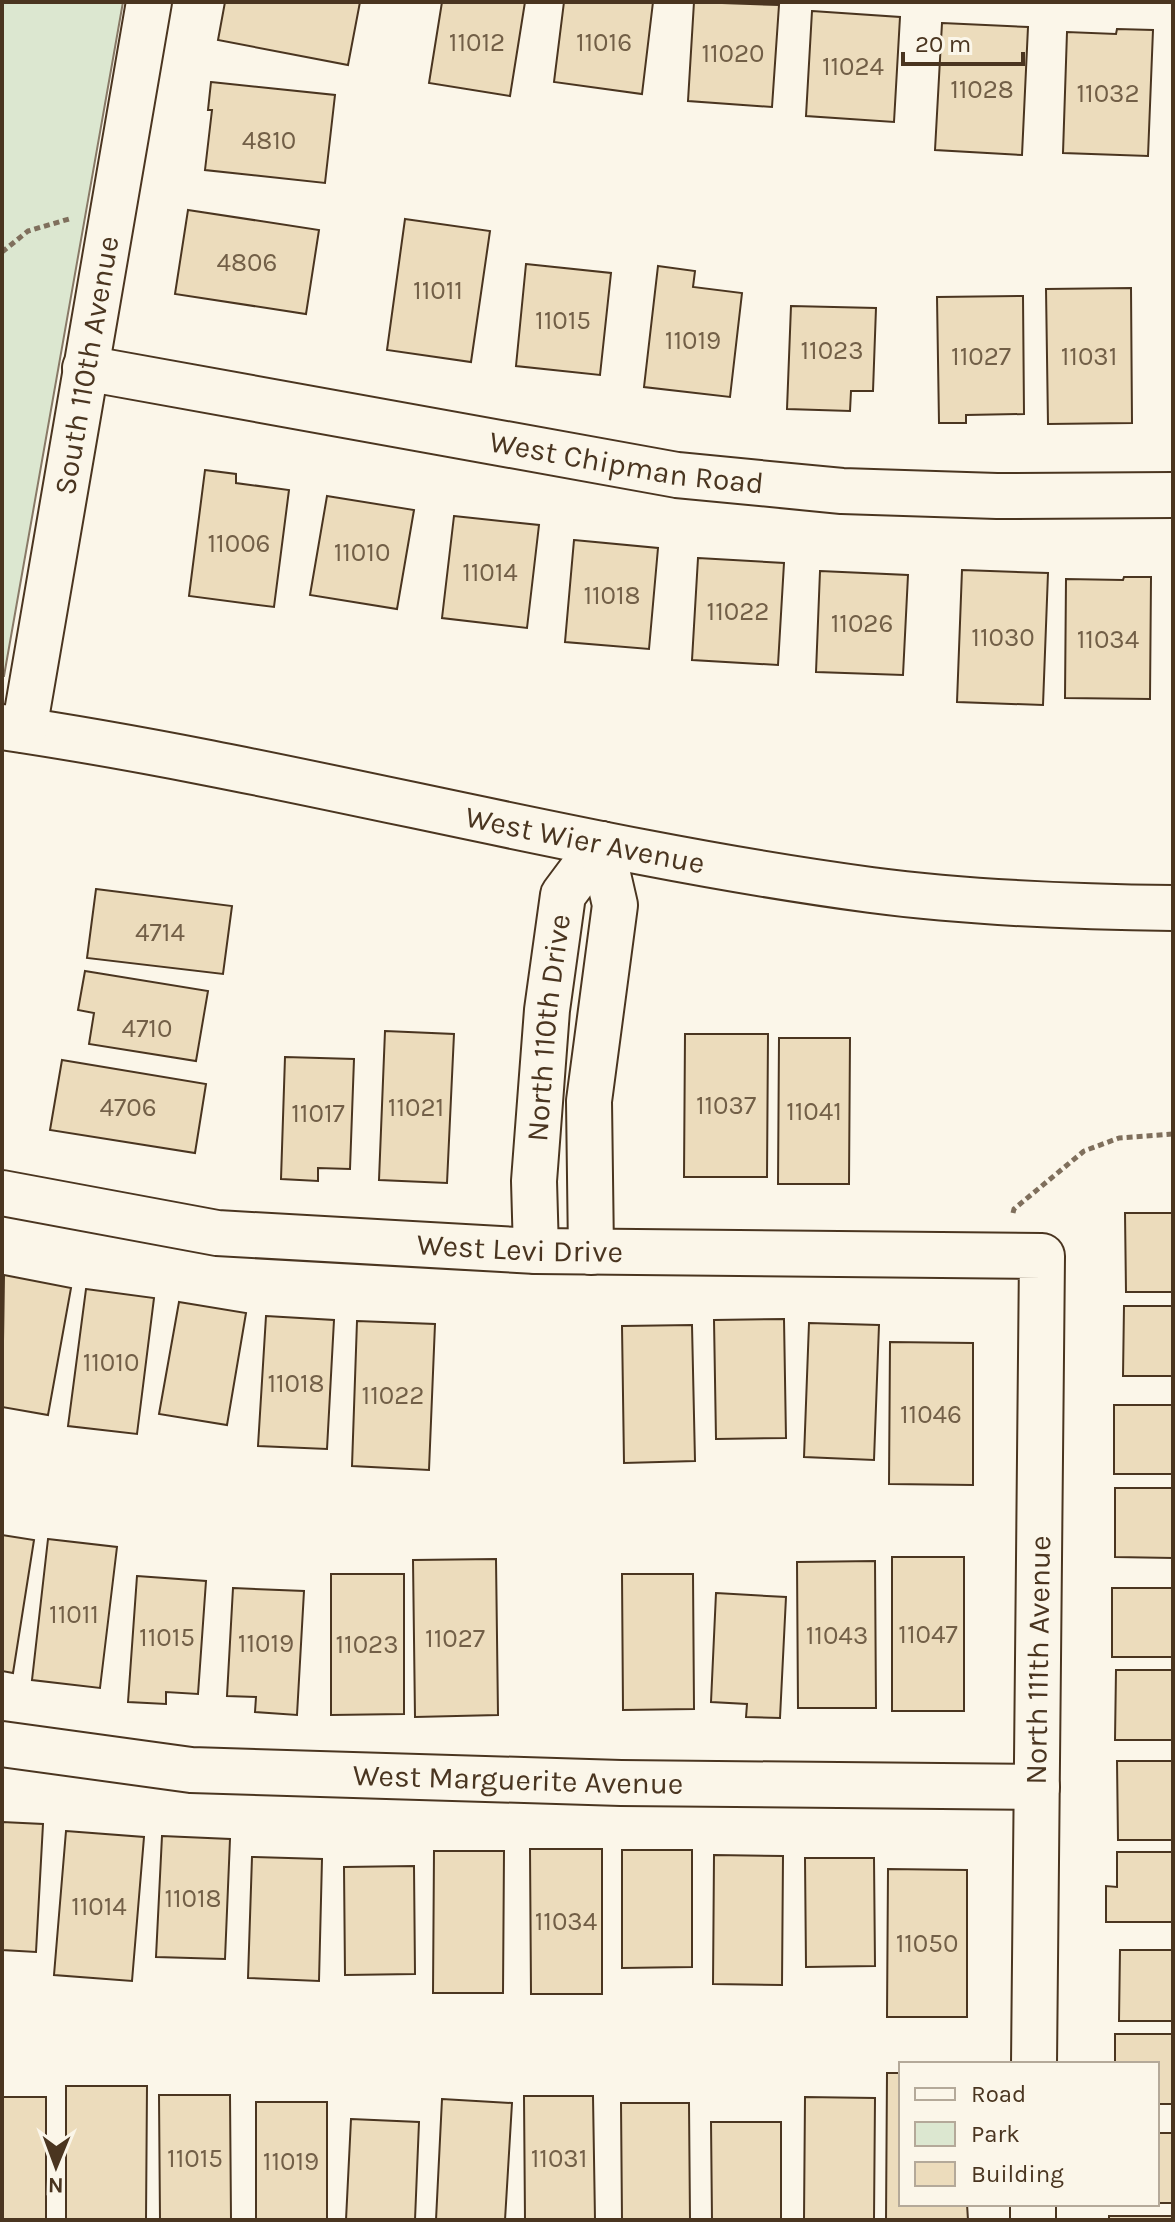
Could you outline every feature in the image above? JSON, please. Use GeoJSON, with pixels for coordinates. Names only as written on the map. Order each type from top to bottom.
{"type":"FeatureCollection","features":[{"type":"Feature","properties":{"kind":"street","name":"South 110th Avenue"},"geometry":{"type":"LineString","coordinates":[[13,729],[85,368],[149,2]]}},
{"type":"Feature","properties":{"kind":"street","name":"West Chipman Road"},"geometry":{"type":"LineString","coordinates":[[85,368],[677,475],[842,491],[997,496],[1173,495]]}},
{"type":"Feature","properties":{"kind":"street","name":"West Wier Avenue"},"geometry":{"type":"LineString","coordinates":[[13,729],[419,805],[601,844],[856,887],[952,899],[1073,907],[1173,908]]}},
{"type":"Feature","properties":{"kind":"street","name":"North 110th Drive"},"geometry":{"type":"LineString","coordinates":[[536,1251],[534,1181],[547,1010],[563,895],[601,844]]}},
{"type":"Feature","properties":{"kind":"street","name":"North 110th Drive"},"geometry":{"type":"LineString","coordinates":[[591,1252],[589,1101],[615,905],[601,844]]}},
{"type":"Feature","properties":{"kind":"street","name":"West Levi Drive"},"geometry":{"type":"LineString","coordinates":[[2,1193],[217,1233],[536,1251],[1025,1256]]}},
{"type":"Feature","properties":{"kind":"street","name":"North 111th Avenue"},"geometry":{"type":"LineString","coordinates":[[1025,1256],[1037,1787],[1034,2062]]}},
{"type":"Feature","properties":{"kind":"street","name":"West Marguerite Avenue"},"geometry":{"type":"LineString","coordinates":[[2,1744],[191,1770],[621,1783],[1037,1787]]}},
{"type":"Feature","properties":{"kind":"path"},"geometry":{"type":"LineString","coordinates":[[2,252],[28,231],[59,220],[78,218],[110,222]]}},
{"type":"Feature","properties":{"kind":"path"},"geometry":{"type":"LineString","coordinates":[[1025,1256],[1014,1209],[1084,1151],[1119,1138],[1173,1134]]}},
{"type":"Feature","properties":{"kind":"green space"},"geometry":{"type":"Polygon","coordinates":[[[2,2],[123,2],[4,676],[2,676],[2,2]]]}},
{"type":"Feature","properties":{"kind":"building"},"geometry":{"type":"Polygon","coordinates":[[[225,2],[360,2],[348,65],[218,40],[225,2]]]}},
{"type":"Feature","properties":{"kind":"building"},"geometry":{"type":"Polygon","coordinates":[[[442,2],[525,2],[510,96],[429,83],[442,2]]]}},
{"type":"Feature","properties":{"kind":"building"},"geometry":{"type":"Polygon","coordinates":[[[564,2],[653,2],[642,94],[554,82],[564,2]]]}},
{"type":"Feature","properties":{"kind":"building"},"geometry":{"type":"Polygon","coordinates":[[[694,2],[779,5],[772,107],[688,101],[694,2]]]}},
{"type":"Feature","properties":{"kind":"building"},"geometry":{"type":"Polygon","coordinates":[[[812,11],[900,17],[894,122],[806,116],[812,11]]]}},
{"type":"Feature","properties":{"kind":"building"},"geometry":{"type":"Polygon","coordinates":[[[942,23],[1028,27],[1022,155],[935,150],[942,23]]]}},
{"type":"Feature","properties":{"kind":"building"},"geometry":{"type":"Polygon","coordinates":[[[1117,29],[1153,30],[1148,156],[1063,153],[1067,32],[1116,34],[1117,29]]]}},
{"type":"Feature","properties":{"kind":"building"},"geometry":{"type":"Polygon","coordinates":[[[211,82],[335,95],[325,183],[205,170],[212,110],[208,110],[211,82]]]}},
{"type":"Feature","properties":{"kind":"building"},"geometry":{"type":"Polygon","coordinates":[[[188,210],[319,230],[306,314],[175,294],[188,210]]]}},
{"type":"Feature","properties":{"kind":"building"},"geometry":{"type":"Polygon","coordinates":[[[405,219],[490,231],[471,362],[387,350],[405,219]]]}},
{"type":"Feature","properties":{"kind":"building"},"geometry":{"type":"Polygon","coordinates":[[[526,264],[611,273],[600,375],[516,366],[526,264]]]}},
{"type":"Feature","properties":{"kind":"building"},"geometry":{"type":"Polygon","coordinates":[[[658,266],[695,271],[693,287],[742,293],[730,397],[644,387],[658,266]]]}},
{"type":"Feature","properties":{"kind":"building"},"geometry":{"type":"Polygon","coordinates":[[[1131,288],[1132,423],[1048,424],[1046,289],[1131,288]]]}},
{"type":"Feature","properties":{"kind":"building"},"geometry":{"type":"Polygon","coordinates":[[[1023,296],[1024,414],[966,415],[966,423],[939,423],[937,297],[1023,296]]]}},
{"type":"Feature","properties":{"kind":"building"},"geometry":{"type":"Polygon","coordinates":[[[791,306],[876,308],[873,391],[851,391],[850,411],[787,409],[791,306]]]}},
{"type":"Feature","properties":{"kind":"building"},"geometry":{"type":"Polygon","coordinates":[[[205,470],[236,474],[236,483],[289,490],[274,607],[189,596],[205,470]]]}},
{"type":"Feature","properties":{"kind":"building"},"geometry":{"type":"Polygon","coordinates":[[[327,496],[414,510],[397,609],[310,595],[327,496]]]}},
{"type":"Feature","properties":{"kind":"building"},"geometry":{"type":"Polygon","coordinates":[[[454,516],[539,525],[527,628],[442,618],[454,516]]]}},
{"type":"Feature","properties":{"kind":"building"},"geometry":{"type":"Polygon","coordinates":[[[574,540],[658,548],[649,649],[565,642],[574,540]]]}},
{"type":"Feature","properties":{"kind":"building"},"geometry":{"type":"Polygon","coordinates":[[[698,558],[784,563],[778,665],[692,660],[698,558]]]}},
{"type":"Feature","properties":{"kind":"building"},"geometry":{"type":"Polygon","coordinates":[[[962,570],[1048,573],[1043,705],[957,702],[962,570]]]}},
{"type":"Feature","properties":{"kind":"building"},"geometry":{"type":"Polygon","coordinates":[[[820,571],[908,575],[903,675],[816,672],[820,571]]]}},
{"type":"Feature","properties":{"kind":"building"},"geometry":{"type":"Polygon","coordinates":[[[1124,577],[1151,577],[1150,699],[1065,698],[1066,579],[1123,580],[1124,577]]]}},
{"type":"Feature","properties":{"kind":"building"},"geometry":{"type":"Polygon","coordinates":[[[96,889],[232,906],[223,974],[87,958],[96,889]]]}},
{"type":"Feature","properties":{"kind":"building"},"geometry":{"type":"Polygon","coordinates":[[[85,971],[208,991],[196,1061],[89,1044],[94,1013],[78,1010],[85,971]]]}},
{"type":"Feature","properties":{"kind":"building"},"geometry":{"type":"Polygon","coordinates":[[[385,1031],[454,1034],[447,1183],[379,1180],[385,1031]]]}},
{"type":"Feature","properties":{"kind":"building"},"geometry":{"type":"Polygon","coordinates":[[[685,1034],[768,1034],[767,1177],[684,1177],[685,1034]]]}},
{"type":"Feature","properties":{"kind":"building"},"geometry":{"type":"Polygon","coordinates":[[[779,1038],[850,1038],[849,1184],[778,1184],[779,1038]]]}},
{"type":"Feature","properties":{"kind":"building"},"geometry":{"type":"Polygon","coordinates":[[[285,1057],[354,1059],[350,1169],[318,1168],[318,1181],[281,1179],[285,1057]]]}},
{"type":"Feature","properties":{"kind":"building"},"geometry":{"type":"Polygon","coordinates":[[[62,1060],[206,1084],[195,1153],[50,1130],[62,1060]]]}},
{"type":"Feature","properties":{"kind":"building"},"geometry":{"type":"Polygon","coordinates":[[[1125,1213],[1173,1213],[1173,1292],[1126,1292],[1125,1213]]]}},
{"type":"Feature","properties":{"kind":"building"},"geometry":{"type":"Polygon","coordinates":[[[4,1275],[71,1288],[48,1415],[2,1407],[4,1275]]]}},
{"type":"Feature","properties":{"kind":"building"},"geometry":{"type":"Polygon","coordinates":[[[86,1289],[154,1298],[137,1434],[68,1426],[86,1289]]]}},
{"type":"Feature","properties":{"kind":"building"},"geometry":{"type":"Polygon","coordinates":[[[179,1302],[246,1313],[227,1425],[159,1414],[179,1302]]]}},
{"type":"Feature","properties":{"kind":"building"},"geometry":{"type":"Polygon","coordinates":[[[1124,1306],[1173,1306],[1173,1376],[1123,1376],[1124,1306]]]}},
{"type":"Feature","properties":{"kind":"building"},"geometry":{"type":"Polygon","coordinates":[[[266,1316],[334,1320],[327,1449],[258,1446],[266,1316]]]}},
{"type":"Feature","properties":{"kind":"building"},"geometry":{"type":"Polygon","coordinates":[[[784,1319],[786,1438],[716,1439],[714,1320],[784,1319]]]}},
{"type":"Feature","properties":{"kind":"building"},"geometry":{"type":"Polygon","coordinates":[[[357,1321],[435,1324],[429,1470],[352,1466],[357,1321]]]}},
{"type":"Feature","properties":{"kind":"building"},"geometry":{"type":"Polygon","coordinates":[[[809,1323],[879,1325],[874,1460],[804,1457],[809,1323]]]}},
{"type":"Feature","properties":{"kind":"building"},"geometry":{"type":"Polygon","coordinates":[[[692,1325],[695,1461],[624,1463],[622,1326],[692,1325]]]}},
{"type":"Feature","properties":{"kind":"building"},"geometry":{"type":"Polygon","coordinates":[[[890,1342],[973,1343],[973,1485],[889,1484],[890,1342]]]}},
{"type":"Feature","properties":{"kind":"building"},"geometry":{"type":"Polygon","coordinates":[[[1114,1405],[1173,1405],[1173,1474],[1114,1474],[1114,1405]]]}},
{"type":"Feature","properties":{"kind":"building"},"geometry":{"type":"Polygon","coordinates":[[[1115,1488],[1173,1488],[1173,1558],[1115,1557],[1115,1488]]]}},
{"type":"Feature","properties":{"kind":"building"},"geometry":{"type":"Polygon","coordinates":[[[2,1535],[34,1540],[13,1673],[2,1671],[2,1535]]]}},
{"type":"Feature","properties":{"kind":"building"},"geometry":{"type":"Polygon","coordinates":[[[48,1539],[117,1547],[100,1688],[32,1680],[48,1539]]]}},
{"type":"Feature","properties":{"kind":"building"},"geometry":{"type":"Polygon","coordinates":[[[892,1557],[964,1557],[964,1711],[892,1711],[892,1557]]]}},
{"type":"Feature","properties":{"kind":"building"},"geometry":{"type":"Polygon","coordinates":[[[496,1559],[498,1715],[415,1717],[413,1560],[496,1559]]]}},
{"type":"Feature","properties":{"kind":"building"},"geometry":{"type":"Polygon","coordinates":[[[875,1561],[876,1708],[798,1708],[797,1562],[875,1561]]]}},
{"type":"Feature","properties":{"kind":"building"},"geometry":{"type":"Polygon","coordinates":[[[331,1574],[404,1574],[404,1714],[331,1715],[331,1574]]]}},
{"type":"Feature","properties":{"kind":"building"},"geometry":{"type":"Polygon","coordinates":[[[622,1574],[693,1574],[694,1709],[623,1710],[622,1574]]]}},
{"type":"Feature","properties":{"kind":"building"},"geometry":{"type":"Polygon","coordinates":[[[137,1576],[206,1581],[198,1694],[166,1692],[166,1704],[128,1702],[137,1576]]]}},
{"type":"Feature","properties":{"kind":"building"},"geometry":{"type":"Polygon","coordinates":[[[233,1588],[304,1591],[297,1715],[255,1712],[256,1697],[227,1696],[233,1588]]]}},
{"type":"Feature","properties":{"kind":"building"},"geometry":{"type":"Polygon","coordinates":[[[1112,1588],[1173,1588],[1173,1657],[1112,1657],[1112,1588]]]}},
{"type":"Feature","properties":{"kind":"building"},"geometry":{"type":"Polygon","coordinates":[[[716,1593],[786,1597],[780,1718],[746,1717],[747,1704],[711,1702],[716,1593]]]}},
{"type":"Feature","properties":{"kind":"building"},"geometry":{"type":"Polygon","coordinates":[[[1116,1670],[1173,1670],[1173,1740],[1115,1740],[1116,1670]]]}},
{"type":"Feature","properties":{"kind":"building"},"geometry":{"type":"Polygon","coordinates":[[[1117,1761],[1173,1761],[1173,1840],[1118,1840],[1117,1761]]]}},
{"type":"Feature","properties":{"kind":"building"},"geometry":{"type":"Polygon","coordinates":[[[2,1822],[43,1824],[36,1952],[2,1950],[2,1822]]]}},
{"type":"Feature","properties":{"kind":"building"},"geometry":{"type":"Polygon","coordinates":[[[66,1831],[144,1837],[132,1981],[54,1975],[66,1831]]]}},
{"type":"Feature","properties":{"kind":"building"},"geometry":{"type":"Polygon","coordinates":[[[162,1836],[230,1839],[225,1959],[156,1957],[162,1836]]]}},
{"type":"Feature","properties":{"kind":"building"},"geometry":{"type":"Polygon","coordinates":[[[530,1849],[602,1849],[602,1994],[531,1994],[530,1849]]]}},
{"type":"Feature","properties":{"kind":"building"},"geometry":{"type":"Polygon","coordinates":[[[622,1850],[692,1850],[692,1967],[622,1968],[622,1850]]]}},
{"type":"Feature","properties":{"kind":"building"},"geometry":{"type":"Polygon","coordinates":[[[434,1851],[504,1851],[503,1993],[433,1993],[434,1851]]]}},
{"type":"Feature","properties":{"kind":"building"},"geometry":{"type":"Polygon","coordinates":[[[1117,1852],[1173,1852],[1173,1922],[1106,1922],[1106,1886],[1117,1887],[1117,1852]]]}},
{"type":"Feature","properties":{"kind":"building"},"geometry":{"type":"Polygon","coordinates":[[[714,1855],[783,1856],[782,1985],[713,1984],[714,1855]]]}},
{"type":"Feature","properties":{"kind":"building"},"geometry":{"type":"Polygon","coordinates":[[[252,1857],[322,1859],[319,1981],[248,1978],[252,1857]]]}},
{"type":"Feature","properties":{"kind":"building"},"geometry":{"type":"Polygon","coordinates":[[[805,1858],[874,1858],[875,1966],[806,1967],[805,1858]]]}},
{"type":"Feature","properties":{"kind":"building"},"geometry":{"type":"Polygon","coordinates":[[[414,1866],[415,1974],[345,1975],[344,1867],[414,1866]]]}},
{"type":"Feature","properties":{"kind":"building"},"geometry":{"type":"Polygon","coordinates":[[[888,1869],[967,1870],[967,2017],[887,2017],[888,1869]]]}},
{"type":"Feature","properties":{"kind":"building"},"geometry":{"type":"Polygon","coordinates":[[[1120,1950],[1173,1950],[1173,2021],[1119,2021],[1120,1950]]]}},
{"type":"Feature","properties":{"kind":"building"},"geometry":{"type":"Polygon","coordinates":[[[1115,2034],[1173,2034],[1173,2104],[1159,2104],[1159,2062],[1115,2062],[1115,2034]]]}},
{"type":"Feature","properties":{"kind":"building"},"geometry":{"type":"Polygon","coordinates":[[[887,2073],[899,2073],[899,2206],[967,2206],[968,2220],[886,2220],[887,2073]]]}},
{"type":"Feature","properties":{"kind":"building"},"geometry":{"type":"Polygon","coordinates":[[[66,2086],[147,2086],[146,2220],[66,2220],[66,2086]]]}},
{"type":"Feature","properties":{"kind":"building"},"geometry":{"type":"Polygon","coordinates":[[[159,2095],[230,2095],[231,2220],[160,2220],[159,2095]]]}},
{"type":"Feature","properties":{"kind":"building"},"geometry":{"type":"Polygon","coordinates":[[[524,2096],[593,2096],[595,2220],[525,2220],[524,2096]]]}},
{"type":"Feature","properties":{"kind":"building"},"geometry":{"type":"Polygon","coordinates":[[[2,2097],[46,2097],[46,2220],[2,2220],[2,2097]]]}},
{"type":"Feature","properties":{"kind":"building"},"geometry":{"type":"Polygon","coordinates":[[[805,2097],[875,2098],[874,2220],[804,2220],[805,2097]]]}},
{"type":"Feature","properties":{"kind":"building"},"geometry":{"type":"Polygon","coordinates":[[[442,2099],[512,2103],[505,2220],[436,2220],[442,2099]]]}},
{"type":"Feature","properties":{"kind":"building"},"geometry":{"type":"Polygon","coordinates":[[[256,2102],[327,2102],[327,2220],[256,2220],[256,2102]]]}},
{"type":"Feature","properties":{"kind":"building"},"geometry":{"type":"Polygon","coordinates":[[[621,2103],[689,2103],[690,2220],[622,2220],[621,2103]]]}},
{"type":"Feature","properties":{"kind":"building"},"geometry":{"type":"Polygon","coordinates":[[[351,2119],[419,2122],[415,2220],[346,2220],[351,2119]]]}},
{"type":"Feature","properties":{"kind":"building"},"geometry":{"type":"Polygon","coordinates":[[[711,2122],[781,2122],[781,2220],[712,2220],[711,2122]]]}},
{"type":"Feature","properties":{"kind":"building"},"geometry":{"type":"Polygon","coordinates":[[[1159,2133],[1173,2133],[1173,2203],[1159,2203],[1159,2133]]]}},
{"type":"Feature","properties":{"kind":"building"},"geometry":{"type":"Polygon","coordinates":[[[1109,2216],[1173,2216],[1173,2220],[1109,2220],[1109,2216]]]}}]}
